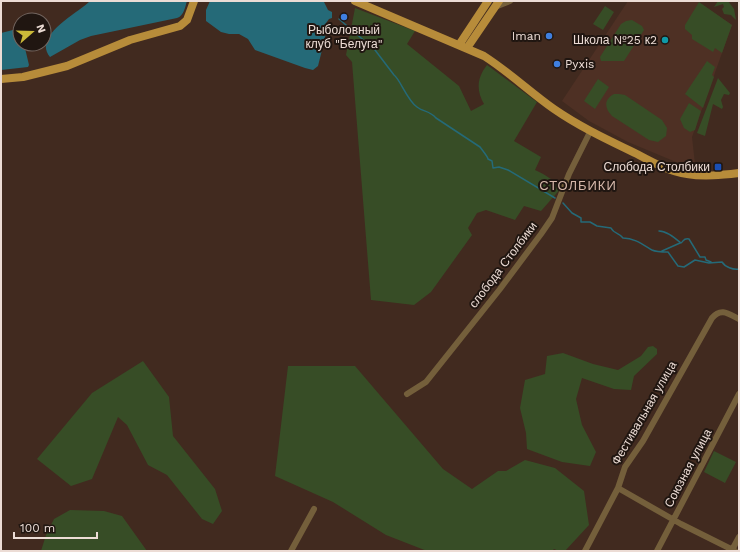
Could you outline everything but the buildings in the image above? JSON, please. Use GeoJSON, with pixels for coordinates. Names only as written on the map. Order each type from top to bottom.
{"type":"FeatureCollection","features":[{"type":"Feature","properties":{"kind":"main road"},"geometry":{"type":"LineString","coordinates":[[1,79],[30,76],[67,66],[130,40],[180,26],[186,20],[194,1]]}},
{"type":"Feature","properties":{"kind":"main road"},"geometry":{"type":"LineString","coordinates":[[355,1],[484,56],[553,108],[590,132],[642,157],[679,173],[698,175],[739,173]]}},
{"type":"Feature","properties":{"kind":"main road"},"geometry":{"type":"LineString","coordinates":[[463,46],[486,2]]}},
{"type":"Feature","properties":{"kind":"main road"},"geometry":{"type":"LineString","coordinates":[[463,46],[497,4]]}},
{"type":"Feature","properties":{"kind":"street"},"geometry":{"type":"LineString","coordinates":[[497,4],[510,1]]}},
{"type":"Feature","properties":{"kind":"street","name":"слобода Столбики"},"geometry":{"type":"LineString","coordinates":[[407,394],[426,382],[500,289],[541,234],[552,218],[569,174],[590,132]]}},
{"type":"Feature","properties":{"kind":"street","name":"Фестивальная улица"},"geometry":{"type":"LineString","coordinates":[[585,551],[618,488],[625,467],[647,434],[712,318],[719,311],[723,311],[739,319]]}},
{"type":"Feature","properties":{"kind":"street","name":"Союзная улица"},"geometry":{"type":"LineString","coordinates":[[657,551],[739,394]]}},
{"type":"Feature","properties":{"kind":"street"},"geometry":{"type":"LineString","coordinates":[[618,488],[730,550],[739,537]]}},
{"type":"Feature","properties":{"kind":"street"},"geometry":{"type":"LineString","coordinates":[[291,551],[314,509]]}},
{"type":"Feature","properties":{"kind":"shaded area"},"geometry":{"type":"Polygon","coordinates":[[[628,1],[697,1],[732,25],[692,137],[695,164],[676,162],[628,142],[589,121],[562,101],[628,1]]]}},
{"type":"Feature","properties":{"kind":"green space"},"geometry":{"type":"Polygon","coordinates":[[[718,1],[728,1],[734,9],[736,20],[731,15],[724,14],[722,9],[724,7],[723,4],[714,7],[718,1]]]}},
{"type":"Feature","properties":{"kind":"green space"},"geometry":{"type":"Polygon","coordinates":[[[699,2],[732,25],[722,53],[715,48],[713,52],[692,39],[692,35],[685,29],[685,25],[699,2]]]}},
{"type":"Feature","properties":{"kind":"green space"},"geometry":{"type":"Polygon","coordinates":[[[605,6],[614,12],[603,30],[593,24],[605,6]]]}},
{"type":"Feature","properties":{"kind":"green space"},"geometry":{"type":"Polygon","coordinates":[[[355,8],[415,31],[407,44],[459,86],[471,111],[484,104],[481,99],[479,84],[481,75],[487,65],[537,102],[514,141],[541,157],[535,170],[563,186],[541,211],[524,206],[515,220],[486,210],[477,213],[468,228],[472,235],[431,292],[414,305],[371,300],[352,62],[346,55],[355,8]]]}},
{"type":"Feature","properties":{"kind":"green space"},"geometry":{"type":"Polygon","coordinates":[[[632,20],[642,26],[644,30],[624,61],[601,61],[600,57],[621,24],[632,20]]]}},
{"type":"Feature","properties":{"kind":"green space"},"geometry":{"type":"Polygon","coordinates":[[[707,61],[715,67],[712,75],[714,77],[703,108],[685,94],[707,61]]]}},
{"type":"Feature","properties":{"kind":"green space"},"geometry":{"type":"Polygon","coordinates":[[[718,78],[730,93],[729,95],[724,94],[721,100],[723,107],[722,109],[713,104],[705,136],[697,133],[718,78]]]}},
{"type":"Feature","properties":{"kind":"green space"},"geometry":{"type":"Polygon","coordinates":[[[598,79],[609,87],[595,109],[584,101],[598,79]]]}},
{"type":"Feature","properties":{"kind":"green space"},"geometry":{"type":"Polygon","coordinates":[[[614,94],[625,95],[662,120],[667,128],[666,136],[658,142],[649,140],[612,116],[606,107],[606,104],[608,98],[614,94]]]}},
{"type":"Feature","properties":{"kind":"green space"},"geometry":{"type":"Polygon","coordinates":[[[689,103],[701,111],[695,130],[690,132],[684,128],[680,119],[689,103]]]}},
{"type":"Feature","properties":{"kind":"green space"},"geometry":{"type":"Polygon","coordinates":[[[653,346],[657,349],[657,354],[634,376],[631,390],[614,389],[582,378],[576,399],[582,425],[596,452],[590,466],[562,462],[527,449],[526,433],[520,408],[525,380],[545,374],[547,356],[563,353],[593,364],[618,370],[641,356],[648,347],[653,346]]]}},
{"type":"Feature","properties":{"kind":"green space"},"geometry":{"type":"Polygon","coordinates":[[[143,361],[169,397],[173,436],[215,489],[222,511],[213,524],[202,519],[167,475],[148,465],[127,425],[118,417],[92,479],[71,486],[37,459],[92,393],[143,361]]]}},
{"type":"Feature","properties":{"kind":"green space"},"geometry":{"type":"Polygon","coordinates":[[[288,366],[355,366],[443,469],[472,489],[498,471],[506,471],[525,460],[555,468],[584,491],[589,525],[565,551],[554,549],[552,551],[427,551],[386,535],[333,502],[275,476],[288,366]]]}},
{"type":"Feature","properties":{"kind":"green space"},"geometry":{"type":"Polygon","coordinates":[[[714,451],[736,462],[725,483],[704,472],[714,451]]]}},
{"type":"Feature","properties":{"kind":"green space"},"geometry":{"type":"Polygon","coordinates":[[[70,510],[104,511],[122,516],[147,551],[41,551],[46,535],[54,519],[70,510]]]}},
{"type":"Feature","properties":{"kind":"water"},"geometry":{"type":"Polygon","coordinates":[[[90,1],[187,1],[183,13],[177,18],[91,36],[80,40],[50,57],[48,52],[52,52],[52,33],[67,18],[90,1]]]}},
{"type":"Feature","properties":{"kind":"water"},"geometry":{"type":"Polygon","coordinates":[[[210,1],[324,2],[328,10],[332,12],[332,18],[326,23],[325,38],[318,66],[313,70],[305,68],[255,50],[248,39],[239,34],[221,32],[206,21],[206,10],[210,1]]]}},
{"type":"Feature","properties":{"kind":"water"},"geometry":{"type":"Polygon","coordinates":[[[12,30],[12,52],[26,52],[29,65],[28,67],[1,70],[1,33],[12,30]]]}},
{"type":"Feature","properties":{"kind":"waterway"},"geometry":{"type":"LineString","coordinates":[[339,19],[375,50],[396,77],[413,104],[431,114],[480,147],[488,159],[492,161],[493,168],[499,167],[508,170],[555,198]]}},
{"type":"Feature","properties":{"kind":"waterway"},"geometry":{"type":"LineString","coordinates":[[563,203],[572,213],[581,218],[581,222],[590,222],[597,226],[611,228],[623,238],[634,240],[654,251],[668,252],[678,266],[684,267],[695,260],[709,263],[722,262],[729,268],[739,269]]}},
{"type":"Feature","properties":{"kind":"waterway"},"geometry":{"type":"LineString","coordinates":[[659,231],[668,233],[681,243],[685,239],[689,239],[700,257],[705,257],[706,260],[711,262]]}},
{"type":"Feature","properties":{"kind":"waterway"},"geometry":{"type":"LineString","coordinates":[[662,251],[680,243]]}},
{"type":"Feature","properties":{"kind":"place","name":"Рыболовный клуб \"Белуга\""},"geometry":{"type":"Point","coordinates":[344,17]}},
{"type":"Feature","properties":{"kind":"place","name":"Iman"},"geometry":{"type":"Point","coordinates":[549,36]}},
{"type":"Feature","properties":{"kind":"place","name":"Школа №25 к2"},"geometry":{"type":"Point","coordinates":[665,40]}},
{"type":"Feature","properties":{"kind":"place","name":"Pyxis"},"geometry":{"type":"Point","coordinates":[557,64]}},
{"type":"Feature","properties":{"kind":"place","name":"Слобода Столбики"},"geometry":{"type":"Point","coordinates":[718,167]}},
{"type":"Feature","properties":{"kind":"district","name":"СТОЛБИКИ"},"geometry":{"type":"Point","coordinates":[578,185]}}]}
